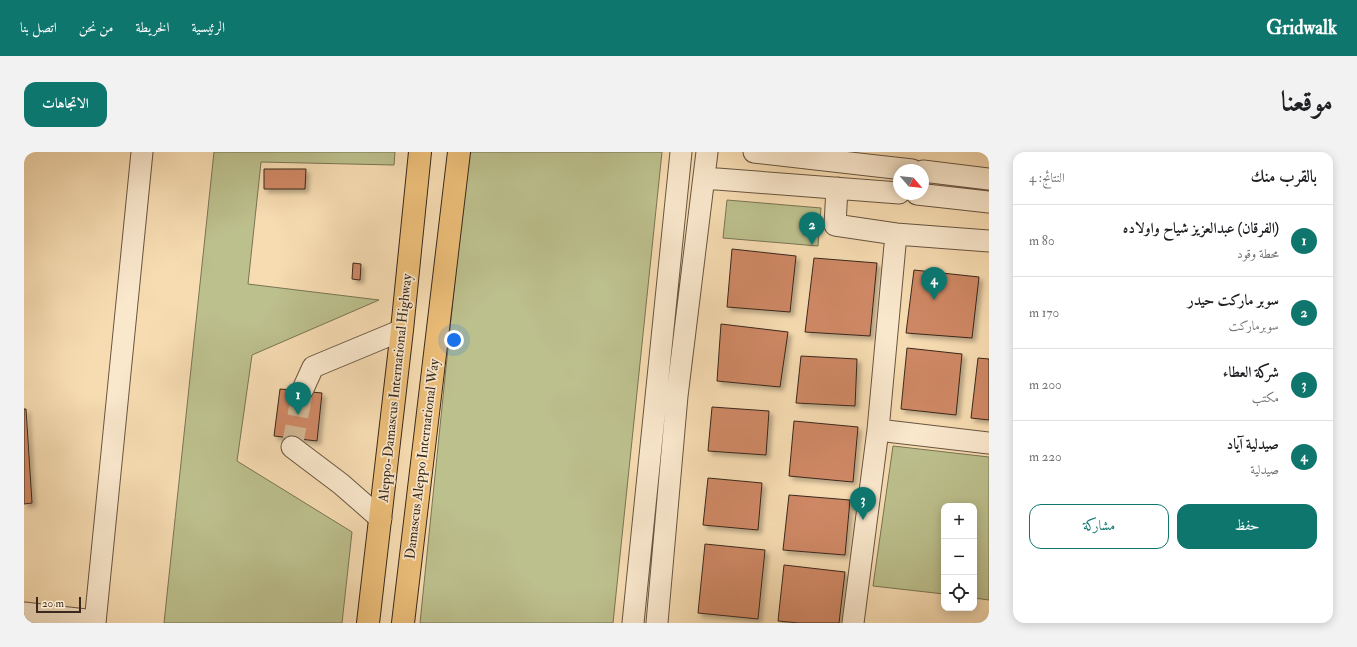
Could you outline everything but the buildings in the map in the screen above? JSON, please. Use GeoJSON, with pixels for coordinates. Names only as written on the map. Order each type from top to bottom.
{"type":"FeatureCollection","features":[{"type":"Feature","properties":{"kind":"highway","name":"Aleppo-Damascus International Highway"},"geometry":{"type":"LineString","coordinates":[[368,623],[402,330],[420,152]]}},
{"type":"Feature","properties":{"kind":"highway","name":"Damascus Aleppo International Way"},"geometry":{"type":"LineString","coordinates":[[403,623],[459,152]]}},
{"type":"Feature","properties":{"kind":"street"},"geometry":{"type":"LineString","coordinates":[[24,613],[95,622],[142,152]]}},
{"type":"Feature","properties":{"kind":"street"},"geometry":{"type":"LineString","coordinates":[[633,623],[682,152]]}},
{"type":"Feature","properties":{"kind":"street"},"geometry":{"type":"LineString","coordinates":[[656,623],[677,396],[707,152]]}},
{"type":"Feature","properties":{"kind":"street"},"geometry":{"type":"LineString","coordinates":[[754,152],[893,168]]}},
{"type":"Feature","properties":{"kind":"street"},"geometry":{"type":"LineString","coordinates":[[929,172],[989,179]]}},
{"type":"Feature","properties":{"kind":"street"},"geometry":{"type":"LineString","coordinates":[[704,178],[893,192]]}},
{"type":"Feature","properties":{"kind":"street"},"geometry":{"type":"LineString","coordinates":[[837,188],[835,225],[896,234],[989,241]]}},
{"type":"Feature","properties":{"kind":"street"},"geometry":{"type":"LineString","coordinates":[[929,195],[989,202]]}},
{"type":"Feature","properties":{"kind":"street"},"geometry":{"type":"LineString","coordinates":[[853,623],[878,430],[896,234]]}},
{"type":"Feature","properties":{"kind":"street"},"geometry":{"type":"LineString","coordinates":[[303,389],[313,367],[402,330]]}},
{"type":"Feature","properties":{"kind":"street"},"geometry":{"type":"LineString","coordinates":[[878,430],[989,443]]}},
{"type":"Feature","properties":{"kind":"street"},"geometry":{"type":"LineString","coordinates":[[292,447],[341,484],[381,519]]}},
{"type":"Feature","properties":{"kind":"green space"},"geometry":{"type":"Polygon","coordinates":[[[214,152],[395,152],[394,165],[261,162],[248,284],[379,300],[252,355],[237,461],[352,532],[342,623],[164,623],[214,152]]]}},
{"type":"Feature","properties":{"kind":"green space"},"geometry":{"type":"Polygon","coordinates":[[[468,152],[662,152],[613,623],[420,623],[468,152]]]}},
{"type":"Feature","properties":{"kind":"green space"},"geometry":{"type":"Polygon","coordinates":[[[727,200],[821,208],[818,246],[723,238],[727,200]]]}},
{"type":"Feature","properties":{"kind":"green space"},"geometry":{"type":"Polygon","coordinates":[[[893,446],[989,457],[989,600],[977,598],[977,503],[941,503],[941,594],[873,586],[893,446]]]}},
{"type":"Feature","properties":{"kind":"tunnel"},"geometry":{"type":"LineString","coordinates":[[292,447],[303,389]]}},
{"type":"Feature","properties":{"kind":"place","name":"سوبر ماركت حيدر"},"geometry":{"type":"Point","coordinates":[812,245]}},
{"type":"Feature","properties":{"kind":"place","name":"صيدلية آياد"},"geometry":{"type":"Point","coordinates":[934,300]}},
{"type":"Feature","properties":{"kind":"place","name":"(الفرقان) عبدالعزيز شياح واولاده"},"geometry":{"type":"Point","coordinates":[298,415]}},
{"type":"Feature","properties":{"kind":"place","name":"شركة العطاء"},"geometry":{"type":"Point","coordinates":[863,520]}}]}
